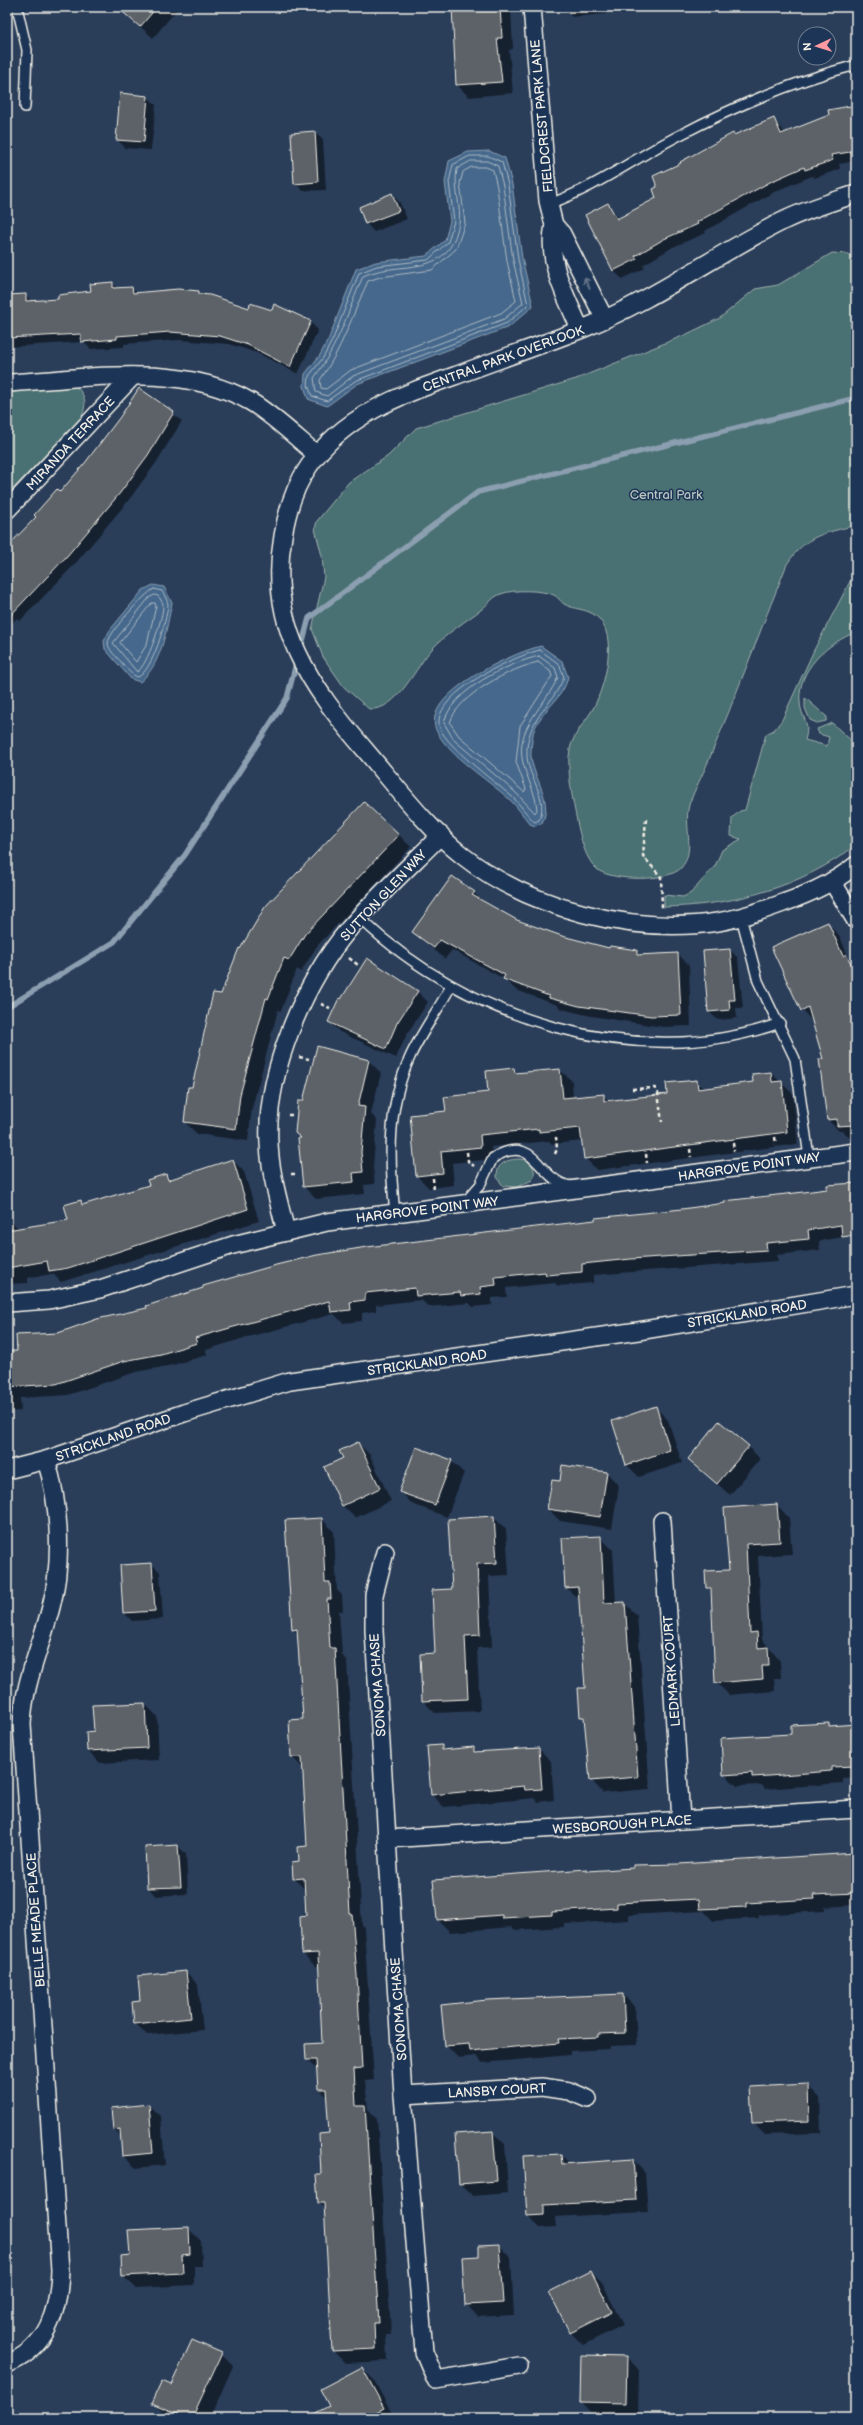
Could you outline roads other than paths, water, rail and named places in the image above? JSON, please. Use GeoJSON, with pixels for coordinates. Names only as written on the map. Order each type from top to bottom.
{"type":"FeatureCollection","features":[{"type":"Feature","properties":{"kind":"street","name":"FIELDCREST PARK LANE"},"geometry":{"type":"LineString","coordinates":[[532,7],[549,204],[554,225],[564,238],[604,318]]}},
{"type":"Feature","properties":{"kind":"street","name":"CENTRAL PARK OVERLOOK"},"geometry":{"type":"LineString","coordinates":[[441,834],[398,790],[325,700],[302,663],[286,624],[279,583],[280,552],[284,527],[294,492],[311,462],[344,429],[384,403],[580,329],[650,295],[782,222],[823,204],[856,194]]}},
{"type":"Feature","properties":{"kind":"street","name":"FIELDCREST PARK LANE"},"geometry":{"type":"LineString","coordinates":[[554,225],[551,237],[552,257],[562,288],[580,329]]}},
{"type":"Feature","properties":{"kind":"street"},"geometry":{"type":"LineString","coordinates":[[7,383],[133,376],[170,376],[209,385],[252,402],[318,456]]}},
{"type":"Feature","properties":{"kind":"street","name":"MIRANDA TERRACE"},"geometry":{"type":"LineString","coordinates":[[7,510],[133,376]]}},
{"type":"Feature","properties":{"kind":"street"},"geometry":{"type":"LineString","coordinates":[[441,834],[462,855],[486,871],[533,896],[571,910],[614,920],[665,924],[703,924],[741,917],[802,897],[856,866]]}},
{"type":"Feature","properties":{"kind":"street","name":"SUTTON GLEN WAY"},"geometry":{"type":"LineString","coordinates":[[286,1232],[270,1158],[269,1122],[272,1096],[284,1050],[311,988],[334,950],[360,918],[441,834]]}},
{"type":"Feature","properties":{"kind":"street"},"geometry":{"type":"LineString","coordinates":[[832,881],[856,921]]}},
{"type":"Feature","properties":{"kind":"street","name":"HARGROVE POINT WAY"},"geometry":{"type":"LineString","coordinates":[[7,1304],[49,1300],[100,1289],[233,1245],[327,1222],[809,1157],[856,1152]]}},
{"type":"Feature","properties":{"kind":"street","name":"STRICKLAND ROAD"},"geometry":{"type":"LineString","coordinates":[[7,1470],[46,1460],[184,1413],[290,1381],[638,1332],[856,1295]]}},
{"type":"Feature","properties":{"kind":"street","name":"BELLE MEADE PLACE"},"geometry":{"type":"LineString","coordinates":[[7,2364],[22,2355],[45,2334],[52,2321],[60,2290],[60,2270],[22,1725],[24,1693],[51,1607],[56,1573],[57,1509],[53,1483],[46,1460]]}},
{"type":"Feature","properties":{"kind":"street","name":"LEDMARK COURT"},"geometry":{"type":"LineString","coordinates":[[662,1521],[681,1820]]}},
{"type":"Feature","properties":{"kind":"street","name":"SONOMA CHASE"},"geometry":{"type":"LineString","coordinates":[[385,1552],[378,1575],[373,1613],[403,2095],[424,2352],[436,2380],[519,2366]]}},
{"type":"Feature","properties":{"kind":"street","name":"WESBOROUGH PLACE"},"geometry":{"type":"LineString","coordinates":[[387,1839],[856,1809]]}},
{"type":"Feature","properties":{"kind":"street","name":"LANSBY COURT"},"geometry":{"type":"LineString","coordinates":[[403,2095],[542,2087],[569,2091],[588,2099]]}},
{"type":"Feature","properties":{"kind":"lane"},"geometry":{"type":"LineString","coordinates":[[17,7],[27,50],[25,107]]}},
{"type":"Feature","properties":{"kind":"lane"},"geometry":{"type":"LineString","coordinates":[[549,204],[587,188],[680,135],[740,105],[817,76],[856,65]]}},
{"type":"Feature","properties":{"kind":"lane"},"geometry":{"type":"LineString","coordinates":[[741,917],[758,981],[780,1023],[795,1059],[809,1157]]}},
{"type":"Feature","properties":{"kind":"lane"},"geometry":{"type":"LineString","coordinates":[[360,918],[406,958],[451,986],[486,1003],[535,1021],[565,1029],[627,1040],[654,1042],[708,1040],[745,1035],[780,1023]]}},
{"type":"Feature","properties":{"kind":"lane"},"geometry":{"type":"LineString","coordinates":[[395,1213],[390,1155],[392,1123],[397,1090],[411,1056],[451,986]]}},
{"type":"Feature","properties":{"kind":"lane"},"geometry":{"type":"LineString","coordinates":[[457,1205],[469,1199],[474,1194],[493,1158],[500,1154],[515,1150],[522,1151],[535,1158],[553,1179],[560,1184],[585,1188]]}},
{"type":"Feature","properties":{"kind":"water"},"geometry":{"type":"Polygon","coordinates":[[[489,151],[505,158],[512,184],[522,258],[533,306],[509,327],[357,384],[327,406],[308,399],[304,386],[305,374],[320,355],[329,338],[356,269],[376,262],[426,256],[445,240],[450,221],[445,182],[449,161],[468,152],[489,151]]]}},
{"type":"Feature","properties":{"kind":"water"},"geometry":{"type":"Polygon","coordinates":[[[153,585],[164,587],[172,603],[165,635],[158,656],[147,675],[140,682],[131,679],[105,649],[104,641],[110,630],[143,590],[153,585]]]}},
{"type":"Feature","properties":{"kind":"water"},"geometry":{"type":"Polygon","coordinates":[[[541,646],[562,661],[568,677],[566,684],[558,698],[538,722],[533,733],[531,759],[544,796],[545,805],[545,814],[542,823],[535,826],[530,824],[509,799],[451,750],[437,732],[435,718],[441,704],[454,690],[472,677],[511,657],[541,646]]]}},
{"type":"Feature","properties":{"kind":"waterway"},"geometry":{"type":"LineString","coordinates":[[301,648],[309,618],[478,492],[856,398]]}},
{"type":"Feature","properties":{"kind":"waterway"},"geometry":{"type":"LineString","coordinates":[[7,1007],[114,942],[185,855],[287,698],[297,660]]}},
{"type":"Feature","properties":{"kind":"park label","name":"Central Park"},"geometry":{"type":"Point","coordinates":[666,494]}}]}
